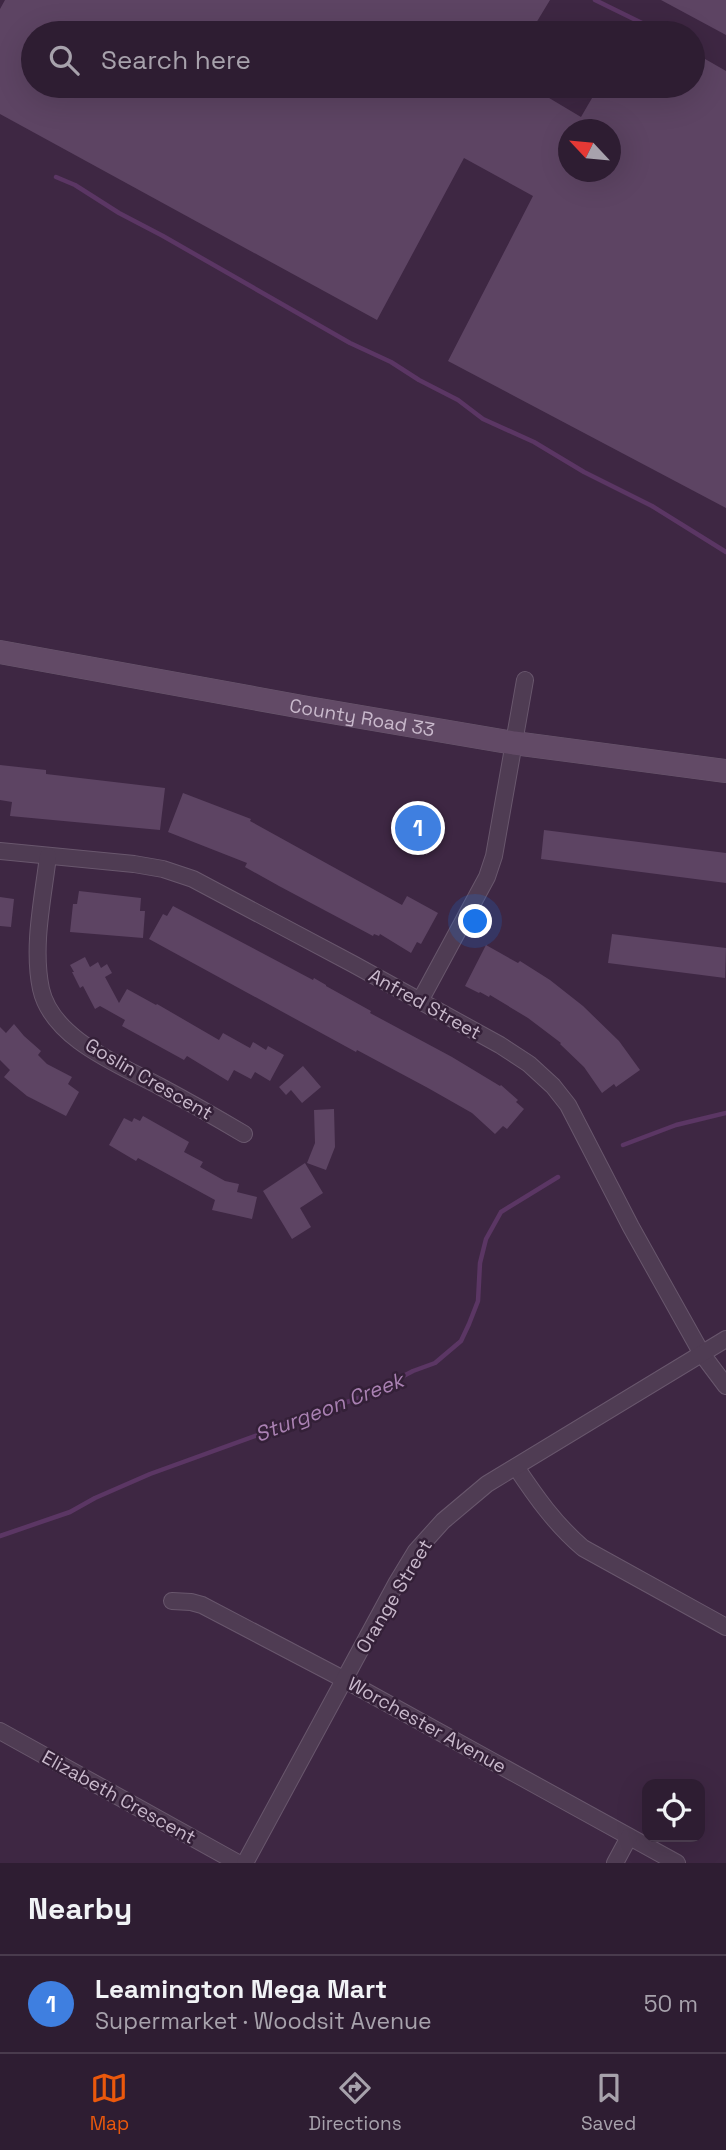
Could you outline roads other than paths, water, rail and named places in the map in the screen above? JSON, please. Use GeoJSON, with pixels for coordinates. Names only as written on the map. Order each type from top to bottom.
{"type":"FeatureCollection","features":[{"type":"Feature","properties":{"kind":"main road","name":"County Road 33"},"geometry":{"type":"LineString","coordinates":[[0,652],[514,743],[726,771]]}},
{"type":"Feature","properties":{"kind":"street"},"geometry":{"type":"LineString","coordinates":[[420,1001],[487,877],[494,856],[525,680]]}},
{"type":"Feature","properties":{"kind":"street","name":"Anfred Street"},"geometry":{"type":"LineString","coordinates":[[0,852],[134,864],[163,869],[193,879],[516,1055],[553,1086],[568,1105],[631,1227],[702,1354],[726,1386]]}},
{"type":"Feature","properties":{"kind":"street","name":"Goslin Crescent"},"geometry":{"type":"LineString","coordinates":[[48,856],[38,967],[44,998],[55,1017],[73,1035],[99,1054],[244,1134]]}},
{"type":"Feature","properties":{"kind":"street","name":"Orange Street"},"geometry":{"type":"LineString","coordinates":[[245,1863],[377,1619],[416,1552],[443,1521],[487,1485],[726,1339]]}},
{"type":"Feature","properties":{"kind":"street"},"geometry":{"type":"LineString","coordinates":[[516,1467],[547,1513],[583,1548],[726,1627]]}},
{"type":"Feature","properties":{"kind":"street","name":"Worchester Avenue"},"geometry":{"type":"LineString","coordinates":[[172,1601],[202,1605],[345,1680],[677,1863]]}},
{"type":"Feature","properties":{"kind":"street","name":"Elizabeth Crescent"},"geometry":{"type":"LineString","coordinates":[[0,1731],[238,1863]]}},
{"type":"Feature","properties":{"kind":"street"},"geometry":{"type":"LineString","coordinates":[[615,1863],[629,1837]]}},
{"type":"Feature","properties":{"kind":"waterway"},"geometry":{"type":"LineString","coordinates":[[595,0],[638,21]]}},
{"type":"Feature","properties":{"kind":"waterway"},"geometry":{"type":"LineString","coordinates":[[56,177],[75,185],[119,213],[350,343],[391,362],[458,400],[483,419],[534,442],[584,472],[652,506],[726,552]]}},
{"type":"Feature","properties":{"kind":"waterway","name":"Sturgeon Creek"},"geometry":{"type":"LineString","coordinates":[[623,1145],[676,1125],[726,1113]]}},
{"type":"Feature","properties":{"kind":"waterway","name":"Sturgeon Creek"},"geometry":{"type":"LineString","coordinates":[[0,1536],[70,1512],[150,1474],[365,1396],[413,1371],[435,1363],[461,1341],[469,1324],[478,1301],[480,1263],[486,1239],[501,1212],[558,1177]]}},
{"type":"Feature","properties":{"kind":"place","name":"Leamington Mega Mart"},"geometry":{"type":"Point","coordinates":[418,828]}}]}
